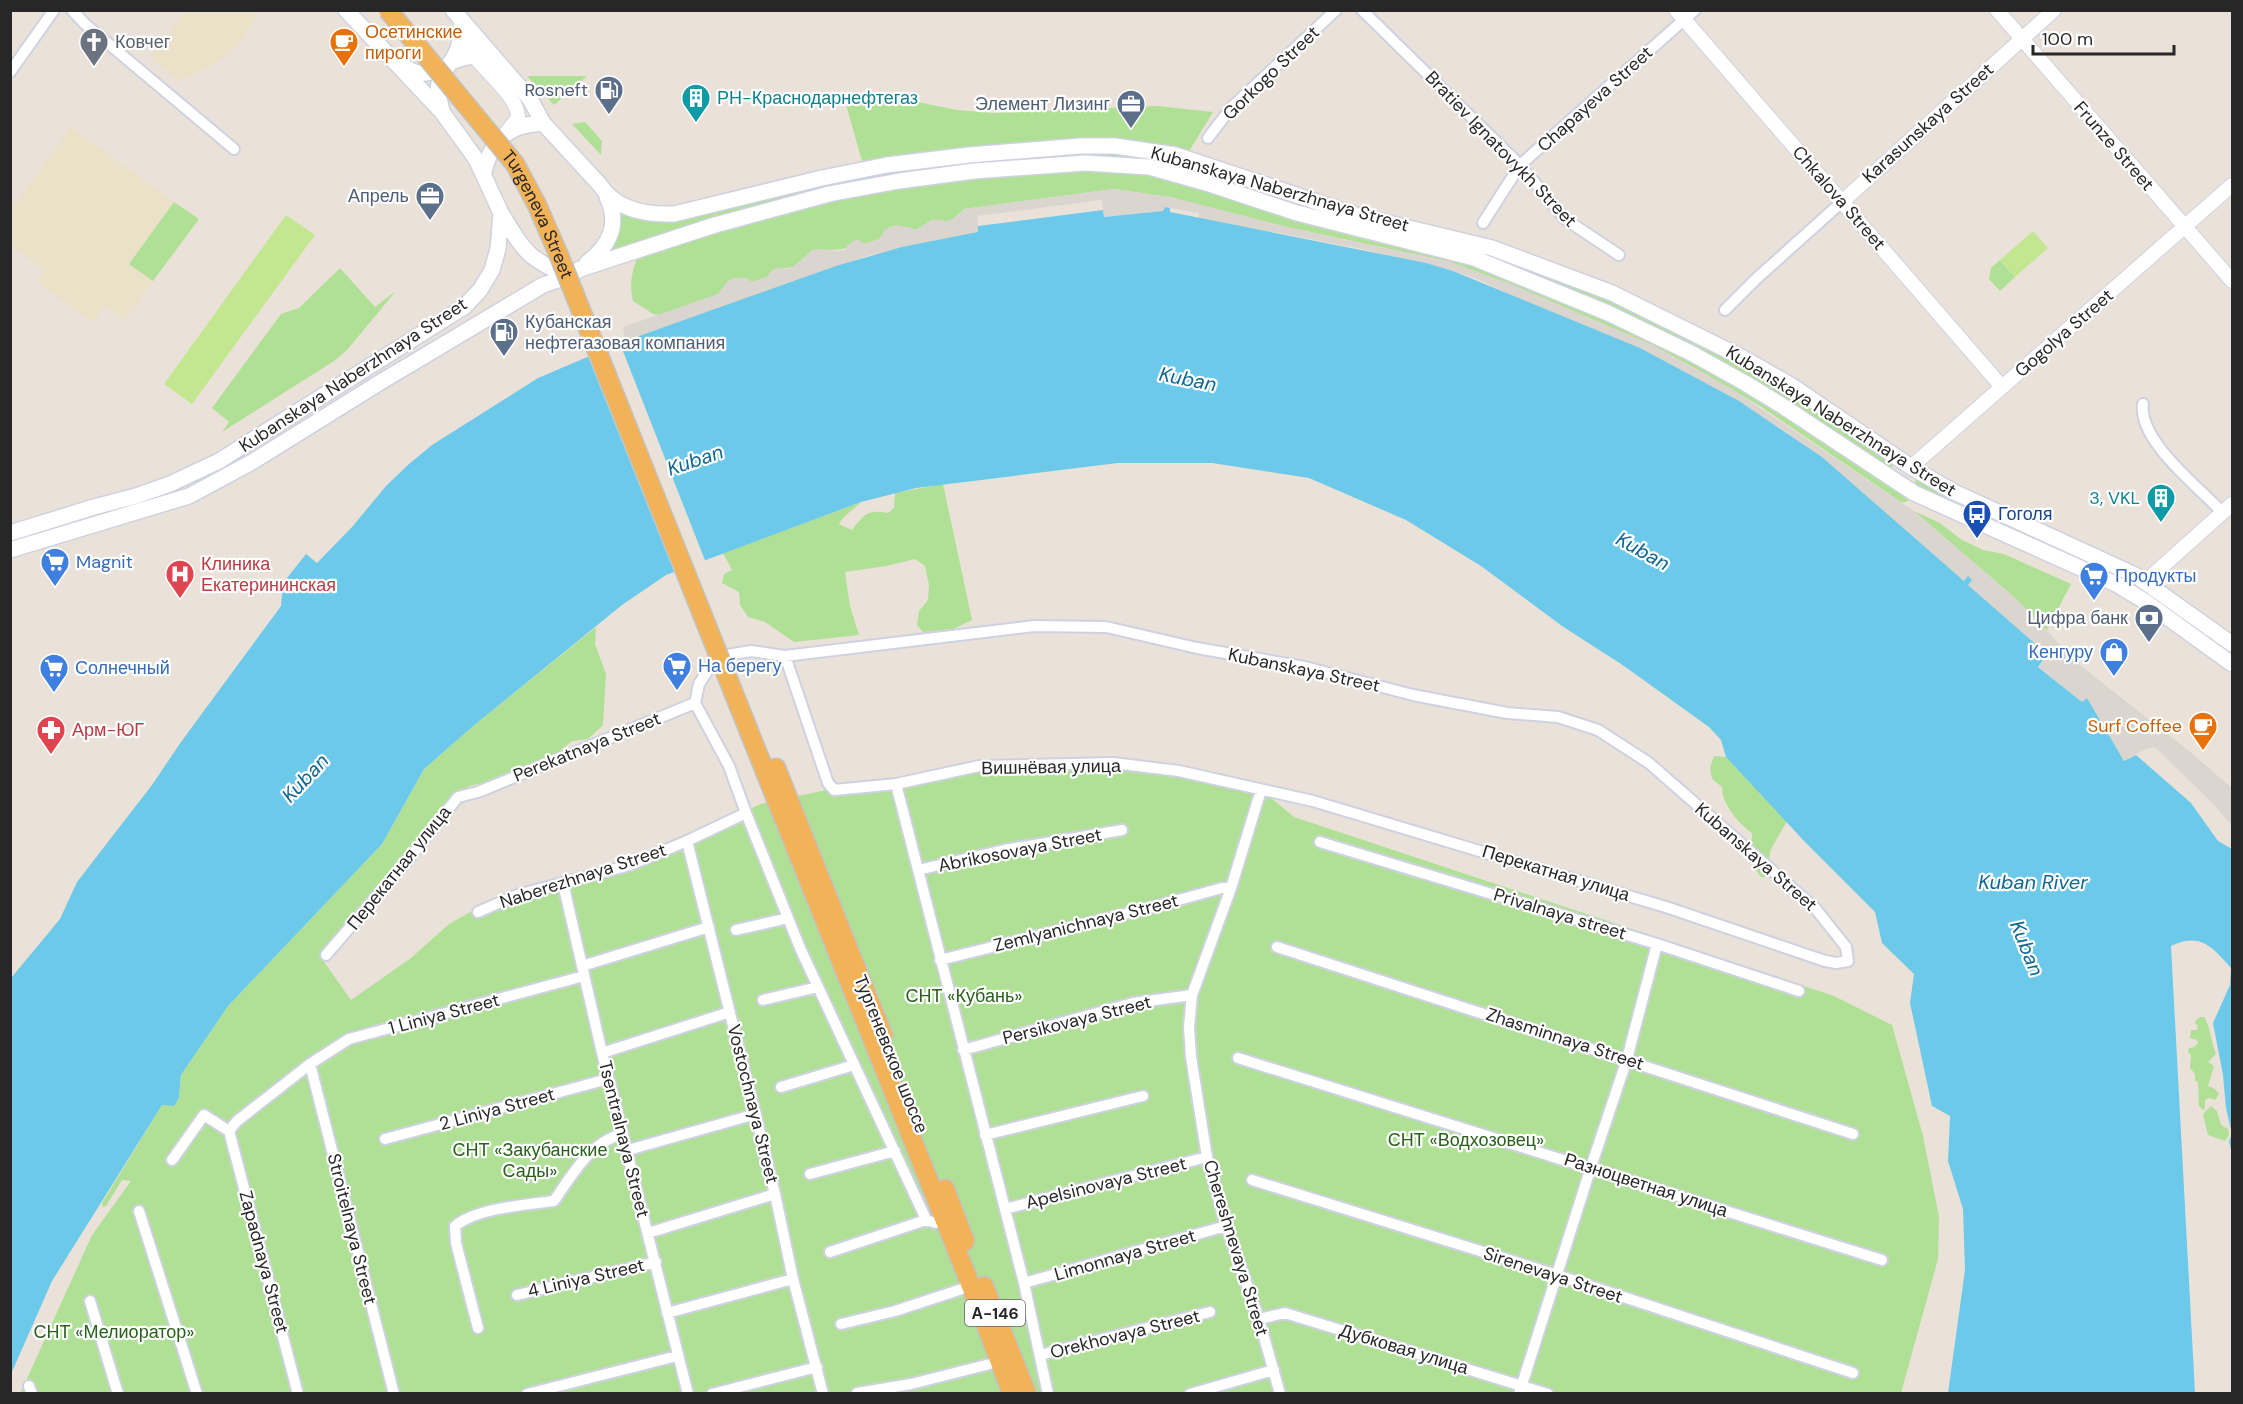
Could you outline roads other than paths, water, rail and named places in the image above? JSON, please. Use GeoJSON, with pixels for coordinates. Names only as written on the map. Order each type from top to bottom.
{"type":"FeatureCollection","features":[{"type":"Feature","properties":{"kind":"highway","name":"Turgeneva Street"},"geometry":{"type":"LineString","coordinates":[[388,10],[515,164],[537,205],[560,258],[636,449]]}},
{"type":"Feature","properties":{"kind":"highway","name":"Тургеневское шоссе"},"geometry":{"type":"LineString","coordinates":[[636,449],[971,1286],[998,1362],[1020,1389]]}},
{"type":"Feature","properties":{"kind":"highway","name":"Тургеневское шоссе"},"geometry":{"type":"LineString","coordinates":[[946,1227],[1020,1389]]}},
{"type":"Feature","properties":{"kind":"main road"},"geometry":{"type":"LineString","coordinates":[[346,10],[382,47],[417,74],[430,74],[466,56],[474,55],[497,63]]}},
{"type":"Feature","properties":{"kind":"main road"},"geometry":{"type":"LineString","coordinates":[[442,112],[438,95],[439,81],[461,42],[459,13]]}},
{"type":"Feature","properties":{"kind":"main road","name":"Kubanskaya Naberzhnaya Street"},"geometry":{"type":"LineString","coordinates":[[459,13],[497,63],[530,99],[543,123],[600,185],[607,196],[633,210],[653,215],[674,214],[822,178],[887,165],[957,156],[1080,146],[1115,146],[1176,154],[1359,216],[1483,245],[1612,293],[1719,345],[1773,375],[1911,467],[1954,492],[2145,582],[2232,645]]}},
{"type":"Feature","properties":{"kind":"main road","name":"Kubanskaya Naberzhnaya Street"},"geometry":{"type":"LineString","coordinates":[[10,533],[136,496],[170,484],[219,461],[464,307],[480,290],[492,270],[498,249],[501,213],[484,172],[442,112],[382,47]]}},
{"type":"Feature","properties":{"kind":"main road"},"geometry":{"type":"LineString","coordinates":[[484,172],[491,149],[502,137],[514,129],[543,123]]}},
{"type":"Feature","properties":{"kind":"main road","name":"Kubanskaya Naberzhnaya Street"},"geometry":{"type":"LineString","coordinates":[[10,550],[189,496],[252,462],[533,290],[575,272],[715,225],[829,194],[899,181],[974,171],[1085,163],[1149,167],[1297,213],[1474,258],[1608,313],[1691,353],[1745,383],[1898,483],[1936,504],[2118,585],[2146,602],[2232,664]]}},
{"type":"Feature","properties":{"kind":"main road"},"geometry":{"type":"LineString","coordinates":[[501,213],[517,240],[530,256],[548,267],[575,272],[597,256],[607,242],[612,230],[614,212],[607,196]]}},
{"type":"Feature","properties":{"kind":"main road","name":"Gogolya Street"},"geometry":{"type":"LineString","coordinates":[[1898,483],[1911,467]]}},
{"type":"Feature","properties":{"kind":"street"},"geometry":{"type":"LineString","coordinates":[[10,72],[54,10]]}},
{"type":"Feature","properties":{"kind":"street"},"geometry":{"type":"LineString","coordinates":[[72,10],[85,24],[234,149]]}},
{"type":"Feature","properties":{"kind":"street","name":"Gorkogo Street"},"geometry":{"type":"LineString","coordinates":[[1208,138],[1231,108],[1336,10]]}},
{"type":"Feature","properties":{"kind":"street","name":"Bratiev Ignatovykh Street"},"geometry":{"type":"LineString","coordinates":[[1362,10],[1521,165],[1565,219],[1619,255]]}},
{"type":"Feature","properties":{"kind":"street","name":"Chapayeva Street"},"geometry":{"type":"LineString","coordinates":[[1483,223],[1521,165],[1680,15],[1695,10]]}},
{"type":"Feature","properties":{"kind":"street","name":"Frunze Street"},"geometry":{"type":"LineString","coordinates":[[1997,10],[2232,281]]}},
{"type":"Feature","properties":{"kind":"street","name":"Karasunskaya Street"},"geometry":{"type":"LineString","coordinates":[[1725,310],[1756,279],[2054,10]]}},
{"type":"Feature","properties":{"kind":"street"},"geometry":{"type":"LineString","coordinates":[[459,13],[468,45],[518,112],[514,124],[502,137]]}},
{"type":"Feature","properties":{"kind":"street","name":"Chkalova Street"},"geometry":{"type":"LineString","coordinates":[[1680,15],[2002,387]]}},
{"type":"Feature","properties":{"kind":"street","name":"Gogolya Street"},"geometry":{"type":"LineString","coordinates":[[1911,467],[2232,185]]}},
{"type":"Feature","properties":{"kind":"street"},"geometry":{"type":"LineString","coordinates":[[2143,404],[2141,414],[2166,458],[2204,492],[2228,508],[2145,582]]}},
{"type":"Feature","properties":{"kind":"street","name":"Kubanskaya Street"},"geometry":{"type":"LineString","coordinates":[[695,703],[699,684],[716,657],[751,651],[785,656],[1034,626],[1106,627],[1197,648],[1305,668],[1413,695],[1507,713],[1558,717],[1598,730],[1649,763],[1815,908],[1846,947],[1848,961]]}},
{"type":"Feature","properties":{"kind":"street","name":"Вишнёвая улица"},"geometry":{"type":"LineString","coordinates":[[785,656],[828,783],[834,790],[896,784],[979,766],[1113,764],[1179,771],[1259,790]]}},
{"type":"Feature","properties":{"kind":"street"},"geometry":{"type":"LineString","coordinates":[[695,703],[729,766],[788,918],[895,1151],[946,1227],[830,1252]]}},
{"type":"Feature","properties":{"kind":"street","name":"Perekatnaya Street"},"geometry":{"type":"LineString","coordinates":[[326,956],[458,797],[478,792],[695,703]]}},
{"type":"Feature","properties":{"kind":"street"},"geometry":{"type":"LineString","coordinates":[[896,784],[1024,1283],[1040,1355],[1046,1390],[1020,1389]]}},
{"type":"Feature","properties":{"kind":"street","name":"Перекатная улица"},"geometry":{"type":"LineString","coordinates":[[1259,790],[1313,801],[1447,840],[1670,908],[1825,961],[1836,963],[1848,961]]}},
{"type":"Feature","properties":{"kind":"street","name":"Chereshnevaya Street"},"geometry":{"type":"LineString","coordinates":[[1259,790],[1231,888],[1192,995],[1189,1027],[1191,1057],[1207,1157],[1226,1226],[1259,1319],[1280,1394]]}},
{"type":"Feature","properties":{"kind":"street","name":"Naberezhnaya Street"},"geometry":{"type":"LineString","coordinates":[[478,912],[517,895],[564,887],[630,865],[746,813]]}},
{"type":"Feature","properties":{"kind":"street","name":"Abrikosovaya Street"},"geometry":{"type":"LineString","coordinates":[[918,870],[1004,850],[1122,830]]}},
{"type":"Feature","properties":{"kind":"street","name":"Vostochnaya Street"},"geometry":{"type":"LineString","coordinates":[[687,841],[776,1194],[793,1279],[823,1394]]}},
{"type":"Feature","properties":{"kind":"street","name":"Privalnaya street"},"geometry":{"type":"LineString","coordinates":[[1320,842],[1657,944],[1799,991]]}},
{"type":"Feature","properties":{"kind":"street","name":"Tsentralnaya Street"},"geometry":{"type":"LineString","coordinates":[[564,887],[602,1053],[687,1390]]}},
{"type":"Feature","properties":{"kind":"street","name":"Zemlyanichnaya Street"},"geometry":{"type":"LineString","coordinates":[[940,960],[1222,888],[1231,888]]}},
{"type":"Feature","properties":{"kind":"street"},"geometry":{"type":"LineString","coordinates":[[736,930],[788,918]]}},
{"type":"Feature","properties":{"kind":"street","name":"1 Liniya Street"},"geometry":{"type":"LineString","coordinates":[[229,1131],[237,1121],[310,1064],[349,1039],[583,971],[709,927]]}},
{"type":"Feature","properties":{"kind":"street"},"geometry":{"type":"LineString","coordinates":[[1521,1389],[1590,1167],[1627,1059],[1657,944]]}},
{"type":"Feature","properties":{"kind":"street","name":"Zhasminnaya Street"},"geometry":{"type":"LineString","coordinates":[[1277,947],[1853,1134]]}},
{"type":"Feature","properties":{"kind":"street"},"geometry":{"type":"LineString","coordinates":[[763,1000],[819,987]]}},
{"type":"Feature","properties":{"kind":"street","name":"Persikovaya Street"},"geometry":{"type":"LineString","coordinates":[[963,1050],[1132,1003],[1192,995]]}},
{"type":"Feature","properties":{"kind":"street"},"geometry":{"type":"LineString","coordinates":[[602,1053],[730,1012]]}},
{"type":"Feature","properties":{"kind":"street","name":"Разноцветная улица"},"geometry":{"type":"LineString","coordinates":[[1238,1058],[1882,1260]]}},
{"type":"Feature","properties":{"kind":"street","name":"Stroitelnaya Street"},"geometry":{"type":"LineString","coordinates":[[310,1064],[394,1394]]}},
{"type":"Feature","properties":{"kind":"street"},"geometry":{"type":"LineString","coordinates":[[781,1087],[854,1065]]}},
{"type":"Feature","properties":{"kind":"street","name":"2 Liniya Street"},"geometry":{"type":"LineString","coordinates":[[385,1139],[609,1079]]}},
{"type":"Feature","properties":{"kind":"street"},"geometry":{"type":"LineString","coordinates":[[985,1135],[1143,1095]]}},
{"type":"Feature","properties":{"kind":"street"},"geometry":{"type":"LineString","coordinates":[[172,1160],[204,1114],[229,1131]]}},
{"type":"Feature","properties":{"kind":"street"},"geometry":{"type":"LineString","coordinates":[[628,1150],[756,1114]]}},
{"type":"Feature","properties":{"kind":"street","name":"Zapadnaya Street"},"geometry":{"type":"LineString","coordinates":[[229,1131],[298,1394]]}},
{"type":"Feature","properties":{"kind":"street"},"geometry":{"type":"LineString","coordinates":[[478,1329],[456,1243],[455,1226],[464,1219],[474,1216],[516,1206],[554,1201],[591,1152],[613,1136],[623,1134]]}},
{"type":"Feature","properties":{"kind":"street"},"geometry":{"type":"LineString","coordinates":[[810,1174],[895,1151]]}},
{"type":"Feature","properties":{"kind":"street","name":"Apelsinovaya Street"},"geometry":{"type":"LineString","coordinates":[[1005,1209],[1207,1157]]}},
{"type":"Feature","properties":{"kind":"street","name":"Sirenevaya Street"},"geometry":{"type":"LineString","coordinates":[[1252,1180],[1557,1275],[1853,1373]]}},
{"type":"Feature","properties":{"kind":"street"},"geometry":{"type":"LineString","coordinates":[[648,1233],[776,1194]]}},
{"type":"Feature","properties":{"kind":"street"},"geometry":{"type":"LineString","coordinates":[[139,1211],[197,1394]]}},
{"type":"Feature","properties":{"kind":"street","name":"Limonnaya Street"},"geometry":{"type":"LineString","coordinates":[[1024,1283],[1226,1226]]}},
{"type":"Feature","properties":{"kind":"street","name":"4 Liniya Street"},"geometry":{"type":"LineString","coordinates":[[517,1295],[656,1262]]}},
{"type":"Feature","properties":{"kind":"street"},"geometry":{"type":"LineString","coordinates":[[667,1313],[793,1279]]}},
{"type":"Feature","properties":{"kind":"street"},"geometry":{"type":"LineString","coordinates":[[841,1324],[895,1311],[971,1286]]}},
{"type":"Feature","properties":{"kind":"street"},"geometry":{"type":"LineString","coordinates":[[90,1301],[118,1394]]}},
{"type":"Feature","properties":{"kind":"street","name":"Orekhovaya Street"},"geometry":{"type":"LineString","coordinates":[[1040,1355],[1210,1312]]}},
{"type":"Feature","properties":{"kind":"street","name":"Дубковая улица"},"geometry":{"type":"LineString","coordinates":[[1259,1319],[1285,1313],[1521,1389],[1548,1394]]}},
{"type":"Feature","properties":{"kind":"street"},"geometry":{"type":"LineString","coordinates":[[527,1394],[677,1356]]}},
{"type":"Feature","properties":{"kind":"street"},"geometry":{"type":"LineString","coordinates":[[857,1393],[911,1384],[998,1362]]}},
{"type":"Feature","properties":{"kind":"street"},"geometry":{"type":"LineString","coordinates":[[711,1394],[744,1389],[817,1367]]}},
{"type":"Feature","properties":{"kind":"street"},"geometry":{"type":"LineString","coordinates":[[1190,1394],[1274,1370]]}},
{"type":"Feature","properties":{"kind":"water","name":"Kuban River"},"geometry":{"type":"Polygon","coordinates":[[[1165,207],[1170,208],[1170,212],[1426,263],[1453,271],[1640,348],[1739,401],[1822,457],[1964,581],[1968,576],[1972,580],[1968,585],[2047,654],[2038,667],[2082,702],[2087,698],[2124,761],[2136,755],[2191,803],[2218,841],[2232,849],[2232,1134],[2213,1023],[2230,985],[2231,968],[2212,948],[2198,941],[2181,942],[2171,946],[2195,1393],[1948,1393],[1965,1270],[1963,1209],[1948,1161],[1950,1116],[1932,1106],[1910,1003],[1914,974],[1882,943],[1875,912],[1805,842],[1726,757],[1721,740],[1709,727],[1624,666],[1562,626],[1481,566],[1406,520],[1309,478],[1212,463],[1118,463],[916,488],[861,502],[666,575],[622,605],[424,769],[382,844],[228,1006],[181,1075],[179,1098],[174,1106],[162,1105],[52,1281],[11,1374],[11,978],[60,919],[77,882],[152,785],[281,606],[283,583],[306,554],[317,563],[352,527],[386,486],[432,445],[538,378],[625,341],[836,266],[902,247],[978,232],[978,226],[1103,210],[1104,217],[1163,211],[1165,207]]]}},
{"type":"Feature","properties":{"kind":"water"},"geometry":{"type":"Polygon","coordinates":[[[2232,1134],[2232,1154],[2229,1141],[2232,1134]]]}},
{"type":"Feature","properties":{"kind":"place","name":"Ковчег"},"geometry":{"type":"Point","coordinates":[94,68]}},
{"type":"Feature","properties":{"kind":"place","name":"Осетинские пироги"},"geometry":{"type":"Point","coordinates":[344,68]}},
{"type":"Feature","properties":{"kind":"place","name":"Rosneft"},"geometry":{"type":"Point","coordinates":[609,116]}},
{"type":"Feature","properties":{"kind":"place","name":"РН-Краснодарнефтегаз"},"geometry":{"type":"Point","coordinates":[696,124]}},
{"type":"Feature","properties":{"kind":"place","name":"Элемент Лизинг"},"geometry":{"type":"Point","coordinates":[1131,130]}},
{"type":"Feature","properties":{"kind":"place","name":"Апрель"},"geometry":{"type":"Point","coordinates":[430,222]}},
{"type":"Feature","properties":{"kind":"place","name":"Кубанская нефтегазовая компания"},"geometry":{"type":"Point","coordinates":[504,358]}},
{"type":"Feature","properties":{"kind":"place","name":"3, VKL"},"geometry":{"type":"Point","coordinates":[2161,524]}},
{"type":"Feature","properties":{"kind":"place","name":"Гоголя"},"geometry":{"type":"Point","coordinates":[1977,540]}},
{"type":"Feature","properties":{"kind":"place","name":"Magnit"},"geometry":{"type":"Point","coordinates":[55,588]}},
{"type":"Feature","properties":{"kind":"place","name":"Клиника Екатерининская"},"geometry":{"type":"Point","coordinates":[180,600]}},
{"type":"Feature","properties":{"kind":"place","name":"Продукты"},"geometry":{"type":"Point","coordinates":[2094,602]}},
{"type":"Feature","properties":{"kind":"place","name":"Цифра банк"},"geometry":{"type":"Point","coordinates":[2149,644]}},
{"type":"Feature","properties":{"kind":"place","name":"Кенгуру"},"geometry":{"type":"Point","coordinates":[2114,678]}},
{"type":"Feature","properties":{"kind":"place","name":"На берегу"},"geometry":{"type":"Point","coordinates":[677,692]}},
{"type":"Feature","properties":{"kind":"place","name":"Солнечный"},"geometry":{"type":"Point","coordinates":[54,694]}},
{"type":"Feature","properties":{"kind":"place","name":"Surf Coffee"},"geometry":{"type":"Point","coordinates":[2203,752]}},
{"type":"Feature","properties":{"kind":"place","name":"Арм-ЮГ"},"geometry":{"type":"Point","coordinates":[51,756]}},
{"type":"Feature","properties":{"kind":"water label","name":"Kuban"},"geometry":{"type":"Point","coordinates":[1188,379]}},
{"type":"Feature","properties":{"kind":"water label","name":"Kuban"},"geometry":{"type":"Point","coordinates":[695,460]}},
{"type":"Feature","properties":{"kind":"water label","name":"Kuban"},"geometry":{"type":"Point","coordinates":[1643,551]}},
{"type":"Feature","properties":{"kind":"water label","name":"Kuban"},"geometry":{"type":"Point","coordinates":[305,778]}},
{"type":"Feature","properties":{"kind":"water label","name":"Kuban"},"geometry":{"type":"Point","coordinates":[2027,948]}},
{"type":"Feature","properties":{"kind":"park label","name":"СНТ «Кубань»"},"geometry":{"type":"Point","coordinates":[964,996]}},
{"type":"Feature","properties":{"kind":"park label","name":"СНТ «Водхозовец»"},"geometry":{"type":"Point","coordinates":[1466,1140]}},
{"type":"Feature","properties":{"kind":"park label","name":"СНТ «Закубанские Сады»"},"geometry":{"type":"Point","coordinates":[530,1160]}},
{"type":"Feature","properties":{"kind":"park label","name":"СНТ «Мелиоратор»"},"geometry":{"type":"Point","coordinates":[114,1332]}}]}
